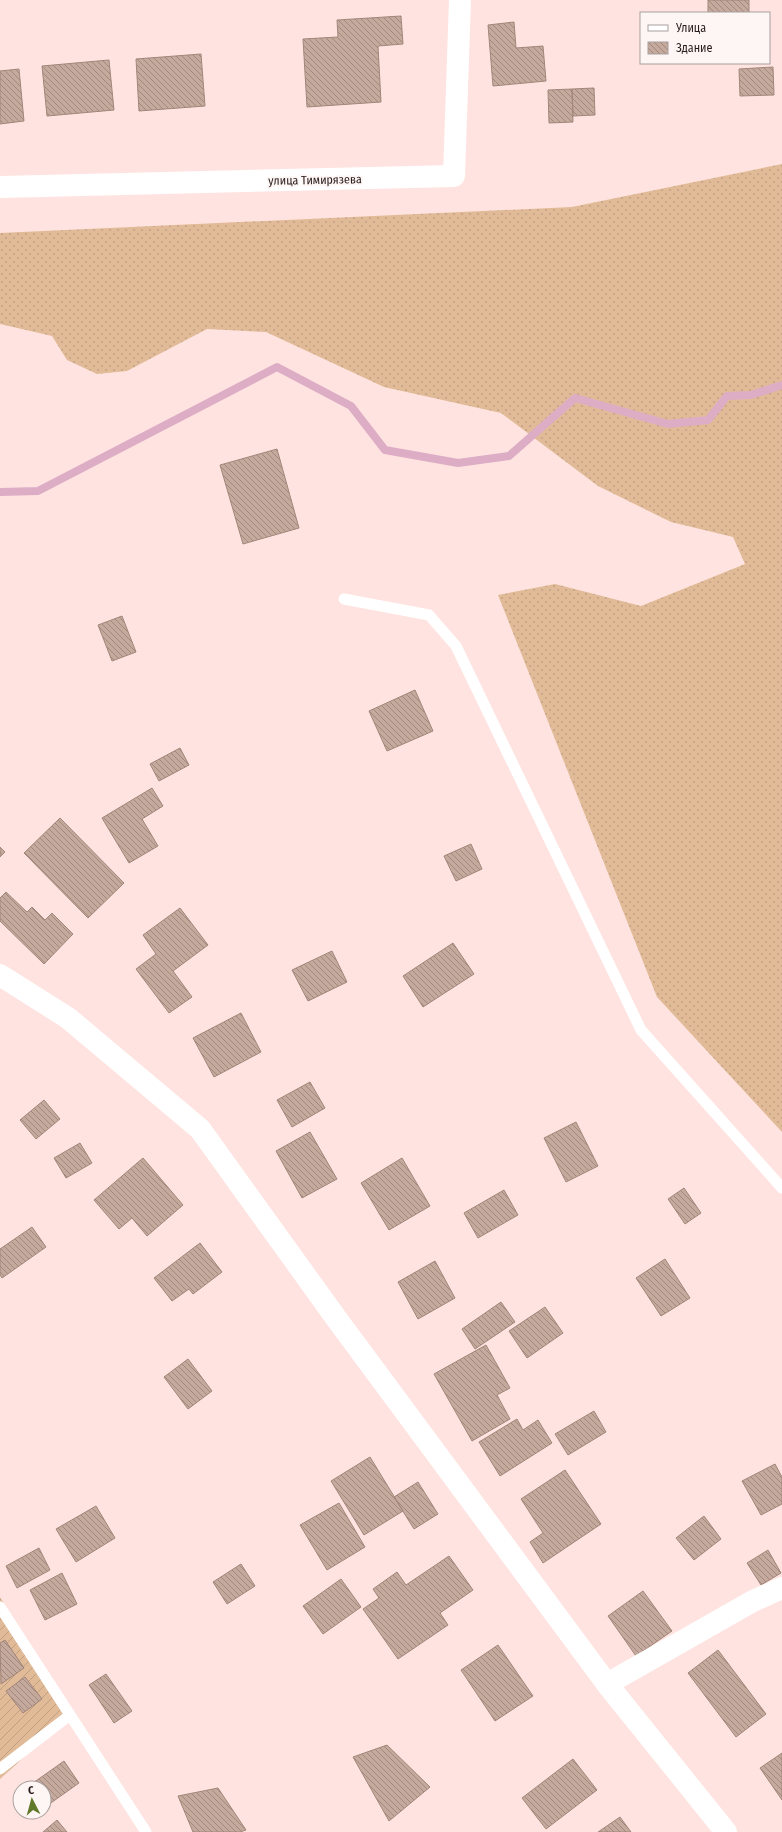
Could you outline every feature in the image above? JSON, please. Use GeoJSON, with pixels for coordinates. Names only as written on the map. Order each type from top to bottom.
{"type":"FeatureCollection","features":[{"type":"Feature","properties":{"kind":"street","name":"улица Тимирязева"},"geometry":{"type":"LineString","coordinates":[[0,187],[454,176],[460,0]]}},
{"type":"Feature","properties":{"kind":"street"},"geometry":{"type":"LineString","coordinates":[[0,975],[68,1018],[200,1129],[336,1318],[607,1684],[726,1832]]}},
{"type":"Feature","properties":{"kind":"street"},"geometry":{"type":"LineString","coordinates":[[607,1684],[754,1601],[782,1588]]}},
{"type":"Feature","properties":{"kind":"lane"},"geometry":{"type":"LineString","coordinates":[[344,599],[429,615],[456,646],[641,1030],[782,1188]]}},
{"type":"Feature","properties":{"kind":"lane"},"geometry":{"type":"LineString","coordinates":[[0,1606],[146,1832]]}},
{"type":"Feature","properties":{"kind":"lane"},"geometry":{"type":"LineString","coordinates":[[0,1769],[70,1715]]}},
{"type":"Feature","properties":{"kind":"shaded area"},"geometry":{"type":"Polygon","coordinates":[[[782,164],[782,1132],[657,997],[498,595],[555,584],[641,606],[745,564],[733,537],[671,522],[598,486],[501,413],[384,387],[266,332],[207,329],[127,371],[97,374],[67,360],[52,336],[0,324],[0,233],[572,207],[782,164]]]}},
{"type":"Feature","properties":{"kind":"shaded area"},"geometry":{"type":"Polygon","coordinates":[[[0,1597],[70,1715],[0,1779],[0,1597]]]}},
{"type":"Feature","properties":{"kind":"building"},"geometry":{"type":"Polygon","coordinates":[[[708,0],[749,0],[749,12],[708,12],[708,0]]]}},
{"type":"Feature","properties":{"kind":"building"},"geometry":{"type":"Polygon","coordinates":[[[401,16],[403,44],[378,46],[381,102],[307,107],[303,39],[338,37],[337,20],[401,16]]]}},
{"type":"Feature","properties":{"kind":"building"},"geometry":{"type":"Polygon","coordinates":[[[514,22],[516,48],[543,46],[546,81],[493,86],[488,25],[514,22]]]}},
{"type":"Feature","properties":{"kind":"building"},"geometry":{"type":"Polygon","coordinates":[[[201,54],[205,106],[139,111],[136,59],[201,54]]]}},
{"type":"Feature","properties":{"kind":"building"},"geometry":{"type":"Polygon","coordinates":[[[109,60],[114,110],[47,116],[42,66],[109,60]]]}},
{"type":"Feature","properties":{"kind":"building"},"geometry":{"type":"Polygon","coordinates":[[[773,67],[774,95],[740,96],[739,69],[773,67]]]}},
{"type":"Feature","properties":{"kind":"building"},"geometry":{"type":"Polygon","coordinates":[[[19,69],[24,121],[0,124],[0,71],[19,69]]]}},
{"type":"Feature","properties":{"kind":"building"},"geometry":{"type":"Polygon","coordinates":[[[594,88],[595,115],[573,116],[572,89],[594,88]]]}},
{"type":"Feature","properties":{"kind":"building"},"geometry":{"type":"Polygon","coordinates":[[[572,89],[573,122],[549,123],[548,90],[572,89]]]}},
{"type":"Feature","properties":{"kind":"building"},"geometry":{"type":"Polygon","coordinates":[[[277,449],[299,528],[243,544],[220,465],[277,449]]]}},
{"type":"Feature","properties":{"kind":"building"},"geometry":{"type":"Polygon","coordinates":[[[122,616],[136,652],[112,661],[98,625],[122,616]]]}},
{"type":"Feature","properties":{"kind":"building"},"geometry":{"type":"Polygon","coordinates":[[[415,690],[433,731],[387,751],[369,711],[415,690]]]}},
{"type":"Feature","properties":{"kind":"building"},"geometry":{"type":"Polygon","coordinates":[[[180,748],[189,765],[159,781],[150,764],[180,748]]]}},
{"type":"Feature","properties":{"kind":"building"},"geometry":{"type":"Polygon","coordinates":[[[152,788],[163,806],[142,819],[158,846],[129,863],[102,818],[152,788]]]}},
{"type":"Feature","properties":{"kind":"building"},"geometry":{"type":"Polygon","coordinates":[[[60,818],[124,883],[88,918],[24,853],[60,818]]]}},
{"type":"Feature","properties":{"kind":"building"},"geometry":{"type":"Polygon","coordinates":[[[471,844],[482,869],[456,881],[444,856],[471,844]]]}},
{"type":"Feature","properties":{"kind":"building"},"geometry":{"type":"Polygon","coordinates":[[[0,847],[5,852],[0,857],[0,847]]]}},
{"type":"Feature","properties":{"kind":"building"},"geometry":{"type":"Polygon","coordinates":[[[6,892],[27,912],[32,907],[45,920],[52,913],[73,934],[44,964],[0,921],[0,898],[6,892]]]}},
{"type":"Feature","properties":{"kind":"building"},"geometry":{"type":"Polygon","coordinates":[[[180,908],[208,945],[173,971],[192,997],[169,1013],[136,969],[156,954],[143,935],[180,908]]]}},
{"type":"Feature","properties":{"kind":"building"},"geometry":{"type":"Polygon","coordinates":[[[453,943],[474,974],[423,1007],[403,976],[453,943]]]}},
{"type":"Feature","properties":{"kind":"building"},"geometry":{"type":"Polygon","coordinates":[[[332,951],[347,982],[308,1001],[292,970],[332,951]]]}},
{"type":"Feature","properties":{"kind":"building"},"geometry":{"type":"Polygon","coordinates":[[[241,1013],[261,1052],[214,1077],[193,1038],[241,1013]]]}},
{"type":"Feature","properties":{"kind":"building"},"geometry":{"type":"Polygon","coordinates":[[[310,1082],[325,1108],[292,1127],[277,1100],[310,1082]]]}},
{"type":"Feature","properties":{"kind":"building"},"geometry":{"type":"Polygon","coordinates":[[[44,1100],[60,1119],[36,1139],[20,1120],[44,1100]]]}},
{"type":"Feature","properties":{"kind":"building"},"geometry":{"type":"Polygon","coordinates":[[[576,1122],[598,1166],[566,1182],[544,1138],[576,1122]]]}},
{"type":"Feature","properties":{"kind":"building"},"geometry":{"type":"Polygon","coordinates":[[[310,1132],[337,1179],[302,1198],[276,1151],[310,1132]]]}},
{"type":"Feature","properties":{"kind":"building"},"geometry":{"type":"Polygon","coordinates":[[[80,1143],[92,1163],[66,1178],[54,1158],[80,1143]]]}},
{"type":"Feature","properties":{"kind":"building"},"geometry":{"type":"Polygon","coordinates":[[[143,1158],[183,1205],[147,1236],[132,1218],[119,1229],[94,1200],[143,1158]]]}},
{"type":"Feature","properties":{"kind":"building"},"geometry":{"type":"Polygon","coordinates":[[[402,1158],[430,1206],[389,1230],[361,1183],[402,1158]]]}},
{"type":"Feature","properties":{"kind":"building"},"geometry":{"type":"Polygon","coordinates":[[[684,1188],[701,1213],[685,1224],[668,1199],[684,1188]]]}},
{"type":"Feature","properties":{"kind":"building"},"geometry":{"type":"Polygon","coordinates":[[[504,1190],[518,1215],[478,1238],[464,1213],[504,1190]]]}},
{"type":"Feature","properties":{"kind":"building"},"geometry":{"type":"Polygon","coordinates":[[[32,1227],[46,1247],[2,1278],[0,1275],[0,1249],[32,1227]]]}},
{"type":"Feature","properties":{"kind":"building"},"geometry":{"type":"Polygon","coordinates":[[[200,1243],[222,1272],[193,1294],[189,1289],[172,1301],[154,1278],[200,1243]]]}},
{"type":"Feature","properties":{"kind":"building"},"geometry":{"type":"Polygon","coordinates":[[[665,1259],[690,1298],[661,1316],[636,1278],[665,1259]]]}},
{"type":"Feature","properties":{"kind":"building"},"geometry":{"type":"Polygon","coordinates":[[[435,1261],[455,1298],[418,1319],[398,1282],[435,1261]]]}},
{"type":"Feature","properties":{"kind":"building"},"geometry":{"type":"Polygon","coordinates":[[[501,1302],[515,1322],[475,1349],[462,1329],[501,1302]]]}},
{"type":"Feature","properties":{"kind":"building"},"geometry":{"type":"Polygon","coordinates":[[[545,1307],[563,1333],[527,1358],[509,1331],[545,1307]]]}},
{"type":"Feature","properties":{"kind":"building"},"geometry":{"type":"Polygon","coordinates":[[[486,1345],[510,1388],[497,1395],[510,1419],[472,1441],[434,1374],[486,1345]]]}},
{"type":"Feature","properties":{"kind":"building"},"geometry":{"type":"Polygon","coordinates":[[[188,1359],[212,1391],[188,1409],[164,1377],[188,1359]]]}},
{"type":"Feature","properties":{"kind":"building"},"geometry":{"type":"Polygon","coordinates":[[[594,1411],[606,1432],[568,1455],[555,1434],[594,1411]]]}},
{"type":"Feature","properties":{"kind":"building"},"geometry":{"type":"Polygon","coordinates":[[[517,1419],[523,1430],[538,1420],[552,1443],[500,1476],[479,1442],[517,1419]]]}},
{"type":"Feature","properties":{"kind":"building"},"geometry":{"type":"Polygon","coordinates":[[[370,1457],[403,1511],[364,1535],[331,1481],[370,1457]]]}},
{"type":"Feature","properties":{"kind":"building"},"geometry":{"type":"Polygon","coordinates":[[[775,1464],[782,1477],[782,1504],[761,1515],[742,1481],[775,1464]]]}},
{"type":"Feature","properties":{"kind":"building"},"geometry":{"type":"Polygon","coordinates":[[[565,1470],[601,1524],[543,1563],[530,1542],[543,1533],[521,1499],[565,1470]]]}},
{"type":"Feature","properties":{"kind":"building"},"geometry":{"type":"Polygon","coordinates":[[[418,1482],[438,1514],[414,1529],[394,1497],[418,1482]]]}},
{"type":"Feature","properties":{"kind":"building"},"geometry":{"type":"Polygon","coordinates":[[[339,1503],[365,1547],[327,1570],[300,1525],[339,1503]]]}},
{"type":"Feature","properties":{"kind":"building"},"geometry":{"type":"Polygon","coordinates":[[[96,1506],[115,1538],[76,1562],[56,1529],[96,1506]]]}},
{"type":"Feature","properties":{"kind":"building"},"geometry":{"type":"Polygon","coordinates":[[[704,1516],[721,1539],[694,1560],[676,1538],[704,1516]]]}},
{"type":"Feature","properties":{"kind":"building"},"geometry":{"type":"Polygon","coordinates":[[[39,1548],[50,1570],[17,1588],[6,1566],[39,1548]]]}},
{"type":"Feature","properties":{"kind":"building"},"geometry":{"type":"Polygon","coordinates":[[[768,1550],[781,1573],[761,1585],[747,1563],[768,1550]]]}},
{"type":"Feature","properties":{"kind":"building"},"geometry":{"type":"Polygon","coordinates":[[[449,1556],[473,1590],[440,1613],[448,1625],[398,1659],[363,1609],[379,1598],[373,1589],[397,1572],[406,1585],[449,1556]]]}},
{"type":"Feature","properties":{"kind":"building"},"geometry":{"type":"Polygon","coordinates":[[[241,1564],[255,1586],[227,1604],[213,1582],[241,1564]]]}},
{"type":"Feature","properties":{"kind":"building"},"geometry":{"type":"Polygon","coordinates":[[[62,1573],[77,1604],[45,1620],[30,1590],[62,1573]]]}},
{"type":"Feature","properties":{"kind":"building"},"geometry":{"type":"Polygon","coordinates":[[[341,1579],[361,1607],[323,1634],[303,1606],[341,1579]]]}},
{"type":"Feature","properties":{"kind":"building"},"geometry":{"type":"Polygon","coordinates":[[[643,1591],[672,1631],[636,1656],[608,1616],[643,1591]]]}},
{"type":"Feature","properties":{"kind":"building"},"geometry":{"type":"Polygon","coordinates":[[[5,1640],[24,1668],[1,1684],[0,1643],[5,1640]]]}},
{"type":"Feature","properties":{"kind":"building"},"geometry":{"type":"Polygon","coordinates":[[[498,1645],[533,1696],[495,1721],[461,1670],[498,1645]]]}},
{"type":"Feature","properties":{"kind":"building"},"geometry":{"type":"Polygon","coordinates":[[[718,1650],[766,1714],[736,1737],[688,1673],[718,1650]]]}},
{"type":"Feature","properties":{"kind":"building"},"geometry":{"type":"Polygon","coordinates":[[[106,1674],[132,1711],[114,1723],[89,1685],[106,1674]]]}},
{"type":"Feature","properties":{"kind":"building"},"geometry":{"type":"Polygon","coordinates":[[[25,1677],[42,1699],[23,1713],[6,1691],[25,1677]]]}},
{"type":"Feature","properties":{"kind":"building"},"geometry":{"type":"Polygon","coordinates":[[[387,1745],[430,1787],[389,1821],[353,1757],[387,1745]]]}},
{"type":"Feature","properties":{"kind":"building"},"geometry":{"type":"Polygon","coordinates":[[[782,1753],[782,1800],[760,1768],[782,1753]]]}},
{"type":"Feature","properties":{"kind":"building"},"geometry":{"type":"Polygon","coordinates":[[[573,1759],[597,1790],[546,1829],[522,1798],[573,1759]]]}},
{"type":"Feature","properties":{"kind":"building"},"geometry":{"type":"Polygon","coordinates":[[[64,1761],[79,1783],[52,1802],[52,1780],[37,1780],[64,1761]]]}},
{"type":"Feature","properties":{"kind":"building"},"geometry":{"type":"Polygon","coordinates":[[[218,1788],[246,1830],[240,1832],[193,1832],[178,1796],[218,1788]]]}},
{"type":"Feature","properties":{"kind":"building"},"geometry":{"type":"Polygon","coordinates":[[[620,1817],[631,1832],[598,1832],[620,1817]]]}},
{"type":"Feature","properties":{"kind":"building"},"geometry":{"type":"Polygon","coordinates":[[[57,1820],[67,1832],[43,1832],[57,1820]]]}},
{"type":"Feature","properties":{"kind":"waterway"},"geometry":{"type":"LineString","coordinates":[[0,492],[38,491],[277,367],[351,406],[385,450],[458,463],[509,456],[575,398],[668,424],[708,420],[727,396],[751,395],[782,385]]}}]}
